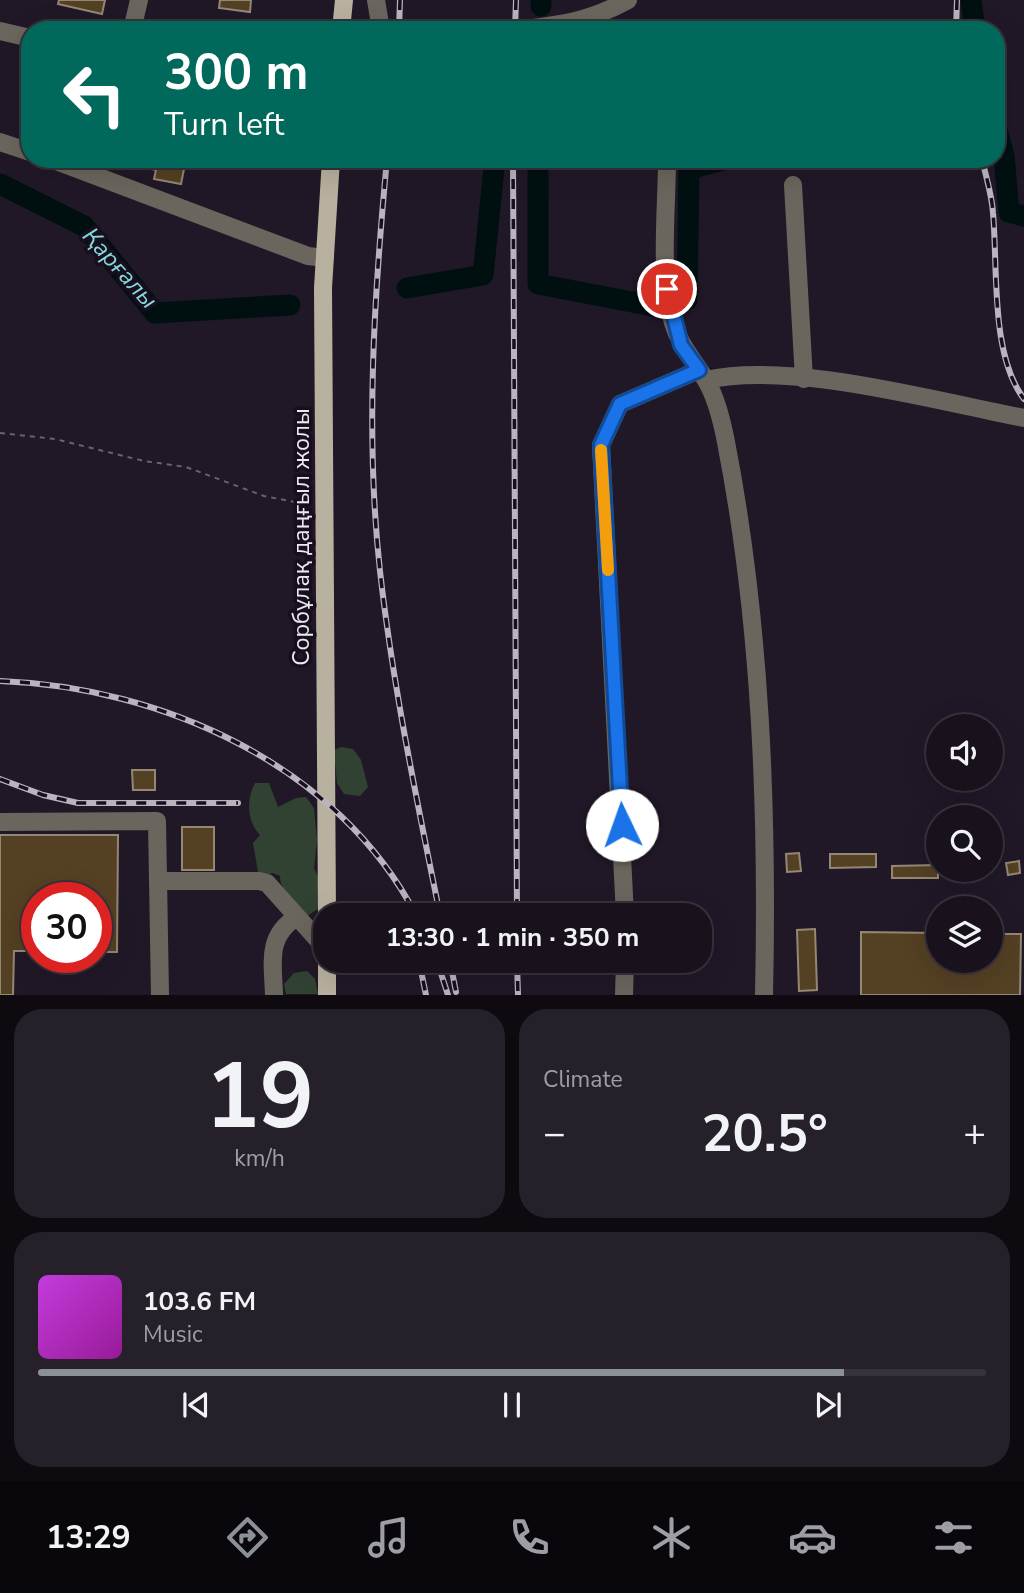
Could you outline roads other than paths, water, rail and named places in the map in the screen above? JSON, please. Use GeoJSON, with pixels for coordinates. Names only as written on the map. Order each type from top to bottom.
{"type":"FeatureCollection","features":[{"type":"Feature","properties":{"kind":"main road"},"geometry":{"type":"LineString","coordinates":[[342,21],[344,0]]}},
{"type":"Feature","properties":{"kind":"main road","name":"Сорбұлақ даңғыл жолы"},"geometry":{"type":"LineString","coordinates":[[327,903],[325,258],[330,168]]}},
{"type":"Feature","properties":{"kind":"main road"},"geometry":{"type":"LineString","coordinates":[[327,973],[327,995]]}},
{"type":"Feature","properties":{"kind":"street"},"geometry":{"type":"LineString","coordinates":[[134,21],[139,0]]}},
{"type":"Feature","properties":{"kind":"street"},"geometry":{"type":"LineString","coordinates":[[376,0],[380,21]]}},
{"type":"Feature","properties":{"kind":"street"},"geometry":{"type":"LineString","coordinates":[[607,21],[628,0]]}},
{"type":"Feature","properties":{"kind":"street"},"geometry":{"type":"LineString","coordinates":[[0,31],[21,36]]}},
{"type":"Feature","properties":{"kind":"street"},"geometry":{"type":"LineString","coordinates":[[0,142],[21,149]]}},
{"type":"Feature","properties":{"kind":"street"},"geometry":{"type":"LineString","coordinates":[[75,168],[307,256],[325,258]]}},
{"type":"Feature","properties":{"kind":"street"},"geometry":{"type":"LineString","coordinates":[[667,168],[667,289],[672,320],[681,345],[716,400],[726,440],[751,620],[762,781],[766,908],[764,995]]}},
{"type":"Feature","properties":{"kind":"street"},"geometry":{"type":"LineString","coordinates":[[793,185],[804,379]]}},
{"type":"Feature","properties":{"kind":"street"},"geometry":{"type":"LineString","coordinates":[[624,903],[601,445],[620,404],[702,375],[804,379],[1024,418]]}},
{"type":"Feature","properties":{"kind":"street"},"geometry":{"type":"LineString","coordinates":[[0,821],[157,821],[160,995]]}},
{"type":"Feature","properties":{"kind":"street"},"geometry":{"type":"LineString","coordinates":[[158,881],[267,883],[313,934]]}},
{"type":"Feature","properties":{"kind":"street"},"geometry":{"type":"LineString","coordinates":[[274,995],[274,942],[282,926],[298,917]]}},
{"type":"Feature","properties":{"kind":"street"},"geometry":{"type":"LineString","coordinates":[[624,995],[625,973]]}},
{"type":"Feature","properties":{"kind":"waterway","name":"Қарғалы"},"geometry":{"type":"LineString","coordinates":[[541,0],[541,6]]}},
{"type":"Feature","properties":{"kind":"waterway","name":"Қарғалы"},"geometry":{"type":"LineString","coordinates":[[971,0],[974,21]]}},
{"type":"Feature","properties":{"kind":"waterway","name":"Қарғалы"},"geometry":{"type":"LineString","coordinates":[[1005,167],[1009,212],[1024,216]]}},
{"type":"Feature","properties":{"kind":"waterway","name":"Қарғалы"},"geometry":{"type":"LineString","coordinates":[[407,288],[483,275],[494,168]]}},
{"type":"Feature","properties":{"kind":"waterway","name":"Қарғалы"},"geometry":{"type":"LineString","coordinates":[[538,168],[538,284],[653,306],[687,300],[689,169],[693,168]]}},
{"type":"Feature","properties":{"kind":"waterway","name":"Қарғалы"},"geometry":{"type":"LineString","coordinates":[[0,184],[84,226],[155,313],[290,305]]}},
{"type":"Feature","properties":{"kind":"railway"},"geometry":{"type":"LineString","coordinates":[[399,21],[400,0]]}},
{"type":"Feature","properties":{"kind":"railway"},"geometry":{"type":"LineString","coordinates":[[515,21],[516,0]]}},
{"type":"Feature","properties":{"kind":"railway"},"geometry":{"type":"LineString","coordinates":[[956,21],[957,0]]}},
{"type":"Feature","properties":{"kind":"railway"},"geometry":{"type":"LineString","coordinates":[[386,168],[373,365],[375,520],[385,614],[399,701],[438,903]]}},
{"type":"Feature","properties":{"kind":"railway"},"geometry":{"type":"LineString","coordinates":[[513,168],[517,903]]}},
{"type":"Feature","properties":{"kind":"railway"},"geometry":{"type":"LineString","coordinates":[[984,168],[992,206],[1001,335],[1013,380],[1024,399]]}},
{"type":"Feature","properties":{"kind":"railway"},"geometry":{"type":"LineString","coordinates":[[0,681],[61,687],[122,699],[182,718],[240,744],[293,777],[341,816],[382,862],[408,903]]}},
{"type":"Feature","properties":{"kind":"railway"},"geometry":{"type":"LineString","coordinates":[[0,779],[43,795],[78,803],[238,803]]}},
{"type":"Feature","properties":{"kind":"railway"},"geometry":{"type":"LineString","coordinates":[[421,973],[426,995]]}},
{"type":"Feature","properties":{"kind":"railway"},"geometry":{"type":"LineString","coordinates":[[441,973],[448,995]]}},
{"type":"Feature","properties":{"kind":"railway"},"geometry":{"type":"LineString","coordinates":[[452,973],[456,992]]}},
{"type":"Feature","properties":{"kind":"railway"},"geometry":{"type":"LineString","coordinates":[[517,973],[518,995]]}}]}
